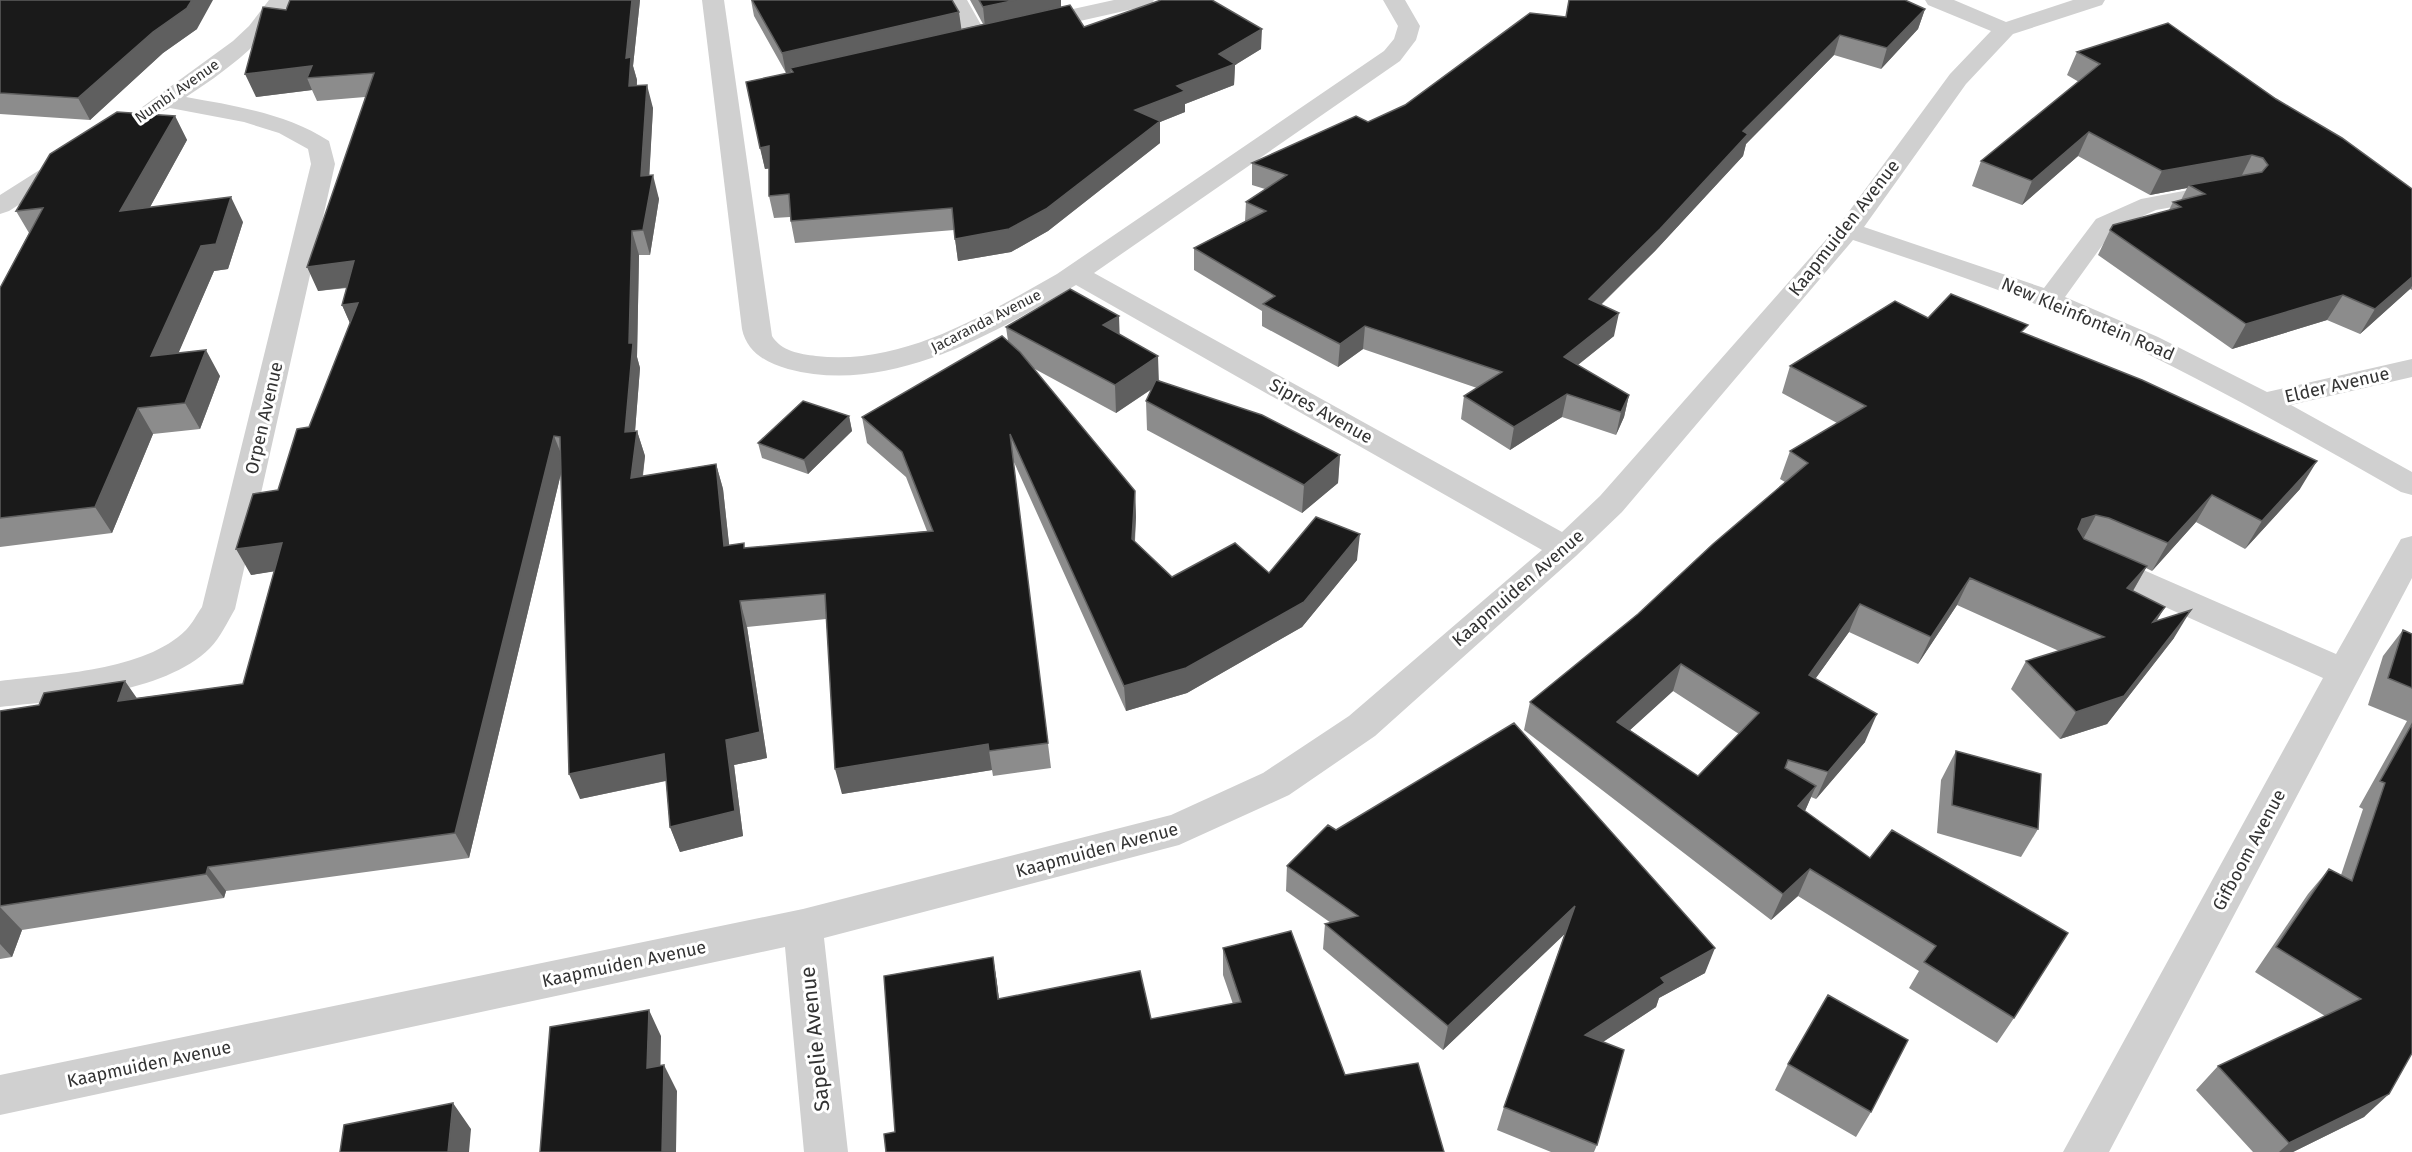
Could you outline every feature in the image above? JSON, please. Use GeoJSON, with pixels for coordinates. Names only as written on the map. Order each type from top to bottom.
{"type":"FeatureCollection","features":[{"type":"Feature","properties":{"kind":"street","name":"Numbi Avenue"},"geometry":{"type":"LineString","coordinates":[[137,119],[243,44],[264,26],[279,0]]}},
{"type":"Feature","properties":{"kind":"street","name":"Jacaranda Avenue"},"geometry":{"type":"LineString","coordinates":[[713,0],[736,93],[753,312],[759,340],[776,356],[814,365],[842,367],[885,362],[932,349],[983,325],[1077,274],[1392,56],[1405,40],[1409,26],[1394,0]]}},
{"type":"Feature","properties":{"kind":"street"},"geometry":{"type":"LineString","coordinates":[[956,0],[977,37]]}},
{"type":"Feature","properties":{"kind":"street"},"geometry":{"type":"LineString","coordinates":[[1936,0],[2006,29]]}},
{"type":"Feature","properties":{"kind":"street","name":"Kaapmuiden Avenue"},"geometry":{"type":"LineString","coordinates":[[0,1095],[803,926],[1179,829],[1276,784],[1362,726],[1565,548],[1611,504],[1848,230],[1958,79],[2006,29],[2094,0]]}},
{"type":"Feature","properties":{"kind":"street"},"geometry":{"type":"LineString","coordinates":[[955,42],[1133,1]]}},
{"type":"Feature","properties":{"kind":"street","name":"Orpen Avenue"},"geometry":{"type":"LineString","coordinates":[[0,694],[91,683],[157,666],[198,639],[218,609],[234,550],[323,164],[320,146],[305,134],[282,125],[166,100]]}},
{"type":"Feature","properties":{"kind":"street"},"geometry":{"type":"LineString","coordinates":[[0,206],[88,150]]}},
{"type":"Feature","properties":{"kind":"street"},"geometry":{"type":"LineString","coordinates":[[2049,300],[2105,224],[2150,204],[2240,189]]}},
{"type":"Feature","properties":{"kind":"street","name":"New Kleinfontein Road"},"geometry":{"type":"LineString","coordinates":[[1848,230],[2049,300],[2172,354],[2412,485]]}},
{"type":"Feature","properties":{"kind":"street","name":"Sipres Avenue"},"geometry":{"type":"LineString","coordinates":[[1077,274],[1565,548]]}},
{"type":"Feature","properties":{"kind":"street","name":"Elder Avenue"},"geometry":{"type":"LineString","coordinates":[[2262,403],[2412,368]]}},
{"type":"Feature","properties":{"kind":"street","name":"Gifboom Avenue"},"geometry":{"type":"LineString","coordinates":[[2085,1152],[2412,547]]}},
{"type":"Feature","properties":{"kind":"street"},"geometry":{"type":"LineString","coordinates":[[2082,556],[2344,673]]}},
{"type":"Feature","properties":{"kind":"street","name":"Sapelie Avenue"},"geometry":{"type":"LineString","coordinates":[[803,926],[826,1152]]}},
{"type":"Feature","properties":{"kind":"building"},"geometry":{"type":"Polygon","coordinates":[[[0,0],[192,0],[187,8],[153,32],[78,98],[0,93],[0,0]]]}},
{"type":"Feature","properties":{"kind":"building"},"geometry":{"type":"Polygon","coordinates":[[[290,0],[632,0],[626,58],[631,57],[629,86],[647,85],[641,176],[653,175],[643,230],[632,231],[629,343],[633,343],[625,432],[637,431],[631,478],[716,464],[724,546],[744,543],[744,548],[933,531],[902,452],[862,417],[1002,336],[1020,352],[1135,491],[1132,539],[1172,577],[1235,543],[1269,573],[1316,517],[1360,534],[1304,602],[1186,668],[1124,686],[1010,434],[1048,743],[989,751],[988,744],[835,769],[825,594],[740,601],[760,732],[726,740],[735,811],[670,827],[664,754],[569,774],[560,437],[554,436],[455,833],[208,867],[206,874],[0,906],[0,711],[39,705],[44,693],[125,681],[118,701],[243,684],[282,543],[236,549],[253,494],[278,490],[297,429],[309,427],[358,303],[342,305],[354,261],[307,267],[374,73],[307,78],[312,66],[245,74],[263,7],[286,10],[290,0]]]}},
{"type":"Feature","properties":{"kind":"building"},"geometry":{"type":"Polygon","coordinates":[[[752,0],[952,0],[959,12],[782,53],[752,0]]]}},
{"type":"Feature","properties":{"kind":"building"},"geometry":{"type":"Polygon","coordinates":[[[979,0],[1016,0],[983,7],[979,0]]]}},
{"type":"Feature","properties":{"kind":"building"},"geometry":{"type":"Polygon","coordinates":[[[1161,0],[1212,0],[1262,29],[1219,54],[1235,64],[1177,86],[1185,91],[1135,110],[1160,121],[1046,209],[1009,229],[955,239],[952,208],[791,221],[789,194],[769,196],[769,146],[760,148],[746,82],[793,72],[790,68],[1070,5],[1084,27],[1161,0]]]}},
{"type":"Feature","properties":{"kind":"building"},"geometry":{"type":"Polygon","coordinates":[[[1569,0],[1905,0],[1925,9],[1887,48],[1840,35],[1743,131],[1748,134],[1660,229],[1589,299],[1619,313],[1564,357],[1629,395],[1621,412],[1567,394],[1514,427],[1464,396],[1502,372],[1365,326],[1340,344],[1263,304],[1275,296],[1194,248],[1266,211],[1246,202],[1287,175],[1252,163],[1356,116],[1368,122],[1405,105],[1530,13],[1566,17],[1569,0]]]}},
{"type":"Feature","properties":{"kind":"building"},"geometry":{"type":"Polygon","coordinates":[[[2168,23],[2276,99],[2342,138],[2412,189],[2412,277],[2375,309],[2343,295],[2246,324],[2110,230],[2113,225],[2181,207],[2173,202],[2205,194],[2189,185],[2262,172],[2268,165],[2263,158],[2252,155],[2162,171],[2089,132],[2032,181],[1981,161],[2100,64],[2077,52],[2168,23]]]}},
{"type":"Feature","properties":{"kind":"building"},"geometry":{"type":"Polygon","coordinates":[[[117,112],[175,116],[120,211],[231,197],[216,244],[201,246],[151,356],[206,350],[185,403],[138,408],[95,507],[0,518],[0,288],[43,208],[16,211],[50,154],[117,112]]]}},
{"type":"Feature","properties":{"kind":"building"},"geometry":{"type":"Polygon","coordinates":[[[1070,289],[1119,316],[1103,325],[1158,356],[1115,385],[1006,327],[1070,289]]]}},
{"type":"Feature","properties":{"kind":"building"},"geometry":{"type":"Polygon","coordinates":[[[1951,294],[2028,325],[2021,332],[2142,380],[2317,461],[2262,521],[2212,495],[2168,543],[2109,518],[2096,515],[2082,519],[2078,529],[2084,539],[2147,566],[2127,588],[2165,607],[2153,622],[2191,610],[2124,696],[2076,712],[2026,661],[2104,637],[1970,578],[1931,637],[1860,604],[1809,675],[1877,714],[1828,772],[1788,760],[1785,768],[1816,786],[1798,806],[1870,858],[1892,830],[2068,933],[2014,1018],[1924,962],[1936,946],[1810,869],[1783,894],[1530,702],[1638,614],[1713,544],[1808,463],[1790,451],[1866,406],[1790,366],[1895,301],[1928,318],[1951,294]],[[1681,664],[1617,722],[1698,776],[1759,713],[1681,664]]]}},
{"type":"Feature","properties":{"kind":"building"},"geometry":{"type":"Polygon","coordinates":[[[1156,380],[1262,415],[1340,455],[1304,485],[1146,401],[1156,380]]]}},
{"type":"Feature","properties":{"kind":"building"},"geometry":{"type":"Polygon","coordinates":[[[803,401],[849,416],[804,460],[758,443],[803,401]]]}},
{"type":"Feature","properties":{"kind":"building"},"geometry":{"type":"Polygon","coordinates":[[[2403,630],[2412,634],[2412,688],[2388,678],[2403,630]]]}},
{"type":"Feature","properties":{"kind":"building"},"geometry":{"type":"Polygon","coordinates":[[[1514,723],[1715,948],[1661,978],[1665,983],[1585,1035],[1624,1050],[1597,1145],[1504,1107],[1575,906],[1448,1026],[1325,924],[1358,916],[1287,866],[1328,825],[1336,830],[1514,723]]]}},
{"type":"Feature","properties":{"kind":"building"},"geometry":{"type":"Polygon","coordinates":[[[2412,724],[2412,1053],[2389,1094],[2289,1143],[2218,1066],[2361,999],[2276,947],[2329,869],[2352,881],[2385,783],[2380,781],[2412,724]]]}},
{"type":"Feature","properties":{"kind":"building"},"geometry":{"type":"Polygon","coordinates":[[[1956,751],[2041,774],[2038,829],[1952,805],[1956,751]]]}},
{"type":"Feature","properties":{"kind":"building"},"geometry":{"type":"Polygon","coordinates":[[[1291,931],[1345,1075],[1418,1063],[1444,1152],[886,1152],[884,1134],[895,1132],[884,976],[993,957],[998,999],[1140,971],[1151,1019],[1241,1002],[1223,948],[1291,931]]]}},
{"type":"Feature","properties":{"kind":"building"},"geometry":{"type":"Polygon","coordinates":[[[1828,995],[1908,1040],[1871,1112],[1788,1064],[1828,995]]]}},
{"type":"Feature","properties":{"kind":"building"},"geometry":{"type":"Polygon","coordinates":[[[649,1010],[647,1068],[664,1065],[662,1152],[540,1152],[550,1027],[649,1010]]]}},
{"type":"Feature","properties":{"kind":"building"},"geometry":{"type":"Polygon","coordinates":[[[453,1103],[448,1152],[340,1152],[344,1125],[453,1103]]]}}]}
